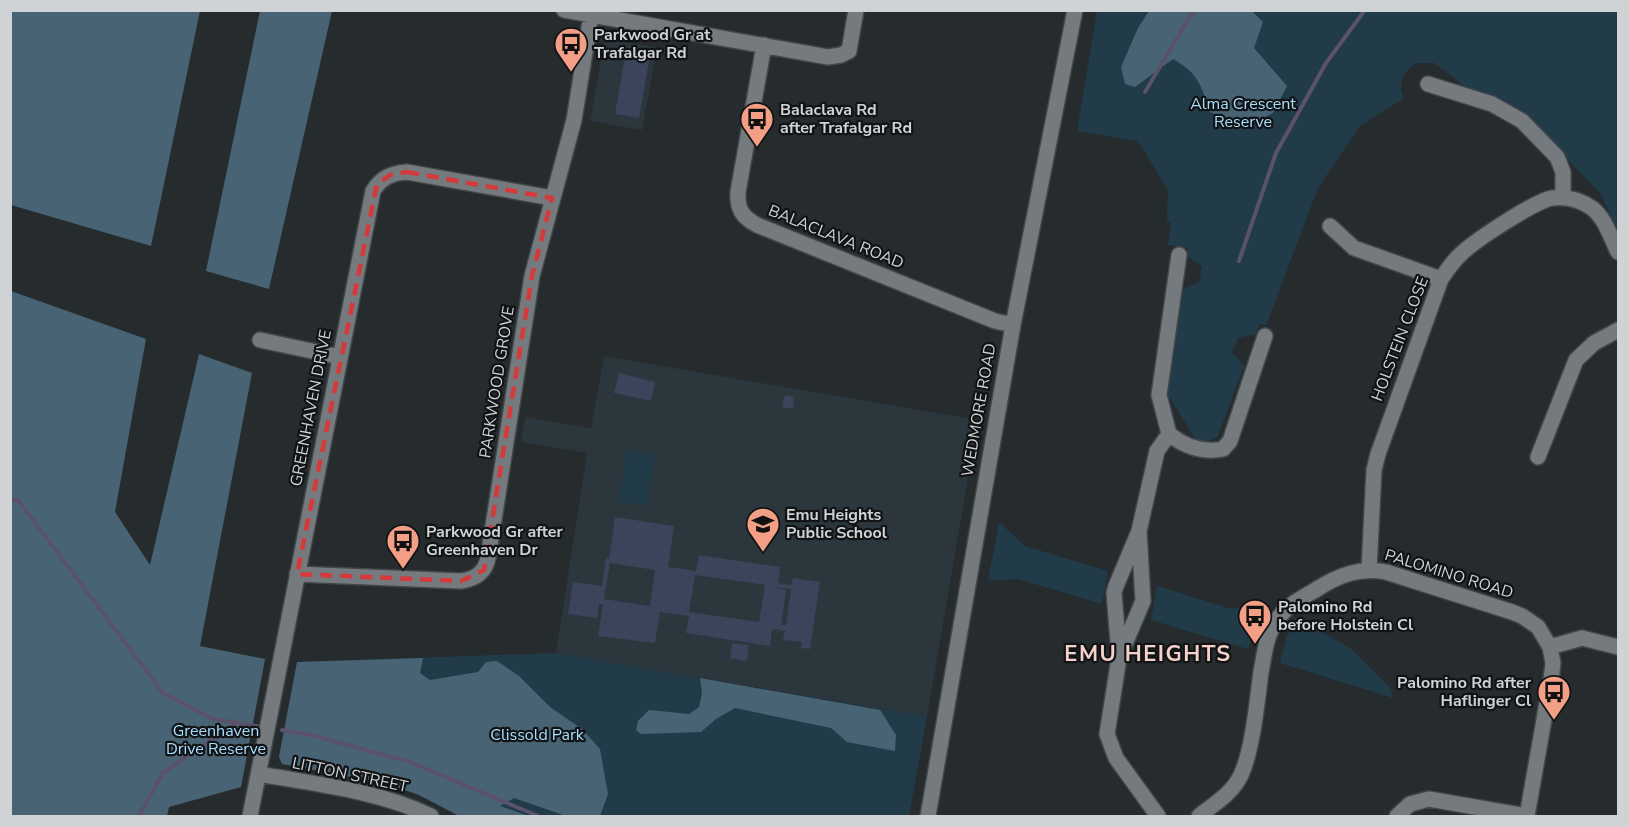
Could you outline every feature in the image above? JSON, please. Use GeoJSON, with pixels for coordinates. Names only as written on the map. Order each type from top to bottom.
{"type":"FeatureCollection","features":[{"type":"Feature","properties":{"kind":"street"},"geometry":{"type":"LineString","coordinates":[[564,10],[828,57],[849,51],[856,10]]}},
{"type":"Feature","properties":{"kind":"street","name":"WEDMORE ROAD"},"geometry":{"type":"LineString","coordinates":[[928,816],[1012,325],[1075,10]]}},
{"type":"Feature","properties":{"kind":"street","name":"PARKWOOD GROVE"},"geometry":{"type":"LineString","coordinates":[[297,574],[461,581],[469,580],[484,570],[488,558],[532,276],[574,120],[591,15]]}},
{"type":"Feature","properties":{"kind":"street","name":"BALACLAVA ROAD"},"geometry":{"type":"LineString","coordinates":[[764,45],[738,192],[738,206],[742,214],[757,225],[995,321],[1012,325]]}},
{"type":"Feature","properties":{"kind":"street"},"geometry":{"type":"LineString","coordinates":[[1428,84],[1485,102],[1505,110],[1522,121],[1557,157],[1563,172],[1563,198],[1585,204],[1598,213],[1618,252]]}},
{"type":"Feature","properties":{"kind":"street","name":"GREENHAVEN DRIVE"},"geometry":{"type":"LineString","coordinates":[[250,816],[370,199],[383,179],[407,172],[552,198]]}},
{"type":"Feature","properties":{"kind":"street","name":"HOLSTEIN CLOSE"},"geometry":{"type":"LineString","coordinates":[[1369,570],[1376,462],[1441,279],[1460,254],[1473,244],[1536,204],[1551,198],[1563,198]]}},
{"type":"Feature","properties":{"kind":"street"},"geometry":{"type":"LineString","coordinates":[[1330,226],[1354,248],[1441,279]]}},
{"type":"Feature","properties":{"kind":"street"},"geometry":{"type":"LineString","coordinates":[[1179,255],[1159,395],[1168,434],[1183,446],[1212,451],[1223,449],[1230,441],[1265,336]]}},
{"type":"Feature","properties":{"kind":"street"},"geometry":{"type":"LineString","coordinates":[[1539,457],[1576,360],[1594,343],[1618,330]]}},
{"type":"Feature","properties":{"kind":"street"},"geometry":{"type":"LineString","coordinates":[[260,340],[340,357]]}},
{"type":"Feature","properties":{"kind":"street"},"geometry":{"type":"LineString","coordinates":[[1158,816],[1116,758],[1109,745],[1107,734],[1119,658],[1114,593],[1139,531],[1157,451],[1168,434]]}},
{"type":"Feature","properties":{"kind":"street"},"geometry":{"type":"LineString","coordinates":[[1119,658],[1143,601],[1139,531]]}},
{"type":"Feature","properties":{"kind":"street","name":"PALOMINO ROAD"},"geometry":{"type":"LineString","coordinates":[[1199,816],[1228,793],[1243,770],[1266,642],[1274,624],[1290,606],[1324,584],[1345,574],[1369,570],[1386,573],[1522,616],[1538,627],[1550,647]]}},
{"type":"Feature","properties":{"kind":"street"},"geometry":{"type":"LineString","coordinates":[[1397,816],[1410,804],[1429,799],[1527,816],[1551,680],[1550,647],[1582,638],[1618,647]]}},
{"type":"Feature","properties":{"kind":"street","name":"LITTON STREET"},"geometry":{"type":"LineString","coordinates":[[259,774],[385,798],[431,816]]}},
{"type":"Feature","properties":{"kind":"highlighted area"},"geometry":{"type":"Polygon","coordinates":[[[407,172],[552,198],[532,276],[484,570],[461,581],[297,574],[377,184],[390,175],[407,172]]]}},
{"type":"Feature","properties":{"kind":"shaded area"},"geometry":{"type":"Polygon","coordinates":[[[605,38],[657,48],[642,130],[590,121],[605,38]]]}},
{"type":"Feature","properties":{"kind":"shaded area","name":"Emu Heights Public School"},"geometry":{"type":"Polygon","coordinates":[[[604,356],[978,420],[927,717],[556,653],[587,453],[521,442],[525,417],[591,428],[604,356]]]}},
{"type":"Feature","properties":{"kind":"green space"},"geometry":{"type":"Polygon","coordinates":[[[10,11],[200,11],[151,246],[11,205],[10,11]]]}},
{"type":"Feature","properties":{"kind":"green space"},"geometry":{"type":"Polygon","coordinates":[[[260,11],[332,11],[269,289],[206,271],[260,11]]]}},
{"type":"Feature","properties":{"kind":"green space","name":"Alma Crescent Reserve"},"geometry":{"type":"Polygon","coordinates":[[[1097,11],[1618,11],[1618,231],[1600,193],[1515,106],[1467,88],[1434,63],[1416,63],[1402,78],[1401,87],[1404,98],[1360,126],[1318,188],[1266,326],[1260,324],[1256,334],[1238,338],[1232,352],[1244,366],[1218,436],[1207,442],[1196,440],[1168,395],[1182,289],[1199,282],[1202,267],[1187,256],[1188,248],[1168,245],[1171,222],[1167,221],[1168,190],[1138,141],[1077,131],[1097,11]]]}},
{"type":"Feature","properties":{"kind":"green space"},"geometry":{"type":"Polygon","coordinates":[[[1149,11],[1252,11],[1263,22],[1254,48],[1287,86],[1273,113],[1257,122],[1229,123],[1209,111],[1204,94],[1193,74],[1173,59],[1135,87],[1125,84],[1121,67],[1138,28],[1149,11]]]}},
{"type":"Feature","properties":{"kind":"green space","name":"Greenhaven Drive Reserve"},"geometry":{"type":"Polygon","coordinates":[[[11,291],[146,339],[115,512],[150,565],[199,354],[252,373],[200,646],[265,659],[241,787],[169,807],[167,816],[11,816],[11,291]]]}},
{"type":"Feature","properties":{"kind":"green space"},"geometry":{"type":"Polygon","coordinates":[[[627,450],[655,454],[647,506],[619,502],[627,450]]]}},
{"type":"Feature","properties":{"kind":"green space"},"geometry":{"type":"Polygon","coordinates":[[[999,522],[1025,546],[1108,571],[1102,604],[1018,579],[988,581],[999,522]]]}},
{"type":"Feature","properties":{"kind":"green space"},"geometry":{"type":"Polygon","coordinates":[[[1157,586],[1228,608],[1264,609],[1256,621],[1248,649],[1151,620],[1157,586]]]}},
{"type":"Feature","properties":{"kind":"green space"},"geometry":{"type":"Polygon","coordinates":[[[1301,620],[1350,648],[1390,688],[1393,698],[1280,663],[1287,635],[1301,620]]]}},
{"type":"Feature","properties":{"kind":"green space","name":"Clissold Park"},"geometry":{"type":"Polygon","coordinates":[[[556,653],[927,717],[909,816],[459,816],[419,795],[387,784],[282,764],[279,757],[297,662],[556,653]]]}},
{"type":"Feature","properties":{"kind":"green space"},"geometry":{"type":"Polygon","coordinates":[[[423,658],[420,673],[430,680],[478,672],[486,662],[497,661],[519,676],[550,707],[582,729],[600,749],[608,794],[600,816],[566,816],[514,798],[500,806],[529,816],[459,816],[419,795],[387,784],[282,764],[279,757],[297,662],[423,658]]]}},
{"type":"Feature","properties":{"kind":"green space"},"geometry":{"type":"Polygon","coordinates":[[[700,678],[880,710],[896,735],[895,751],[847,742],[831,728],[735,708],[716,719],[701,732],[641,734],[636,730],[638,721],[649,710],[689,714],[699,707],[702,693],[700,678]]]}},
{"type":"Feature","properties":{"kind":"building"},"geometry":{"type":"Polygon","coordinates":[[[626,51],[650,55],[639,118],[615,114],[626,51]]]}},
{"type":"Feature","properties":{"kind":"building"},"geometry":{"type":"Polygon","coordinates":[[[619,373],[655,382],[651,401],[614,393],[619,373]]]}},
{"type":"Feature","properties":{"kind":"building"},"geometry":{"type":"Polygon","coordinates":[[[785,395],[794,397],[793,409],[782,407],[785,395]]]}},
{"type":"Feature","properties":{"kind":"building"},"geometry":{"type":"Polygon","coordinates":[[[615,517],[674,526],[668,567],[696,571],[699,555],[780,567],[778,583],[791,585],[793,578],[820,582],[810,649],[801,648],[802,642],[783,640],[785,631],[772,629],[770,646],[686,633],[689,616],[660,612],[655,643],[598,636],[603,604],[599,604],[597,618],[568,614],[573,582],[602,586],[606,558],[609,559],[615,517]],[[610,563],[604,599],[650,606],[655,570],[610,563]],[[695,575],[689,612],[759,622],[765,585],[695,575]],[[772,587],[786,590],[781,625],[786,625],[791,589],[772,587]]]}},
{"type":"Feature","properties":{"kind":"building"},"geometry":{"type":"Polygon","coordinates":[[[732,643],[749,645],[747,661],[730,658],[732,643]]]}},
{"type":"Feature","properties":{"kind":"waterway"},"geometry":{"type":"LineString","coordinates":[[1145,92],[1190,16],[1196,10]]}},
{"type":"Feature","properties":{"kind":"waterway"},"geometry":{"type":"LineString","coordinates":[[1239,261],[1276,153],[1326,63],[1365,10]]}},
{"type":"Feature","properties":{"kind":"waterway"},"geometry":{"type":"LineString","coordinates":[[10,500],[18,500],[163,693],[213,719],[257,726]]}},
{"type":"Feature","properties":{"kind":"waterway"},"geometry":{"type":"LineString","coordinates":[[139,816],[163,773],[237,723]]}},
{"type":"Feature","properties":{"kind":"waterway"},"geometry":{"type":"LineString","coordinates":[[282,730],[311,735],[410,762],[538,816]]}},
{"type":"Feature","properties":{"kind":"place","name":"Parkwood Gr at Trafalgar Rd"},"geometry":{"type":"Point","coordinates":[571,73]}},
{"type":"Feature","properties":{"kind":"place","name":"Balaclava Rd after Trafalgar Rd"},"geometry":{"type":"Point","coordinates":[757,148]}},
{"type":"Feature","properties":{"kind":"place","name":"Emu Heights Public School"},"geometry":{"type":"Point","coordinates":[763,553]}},
{"type":"Feature","properties":{"kind":"place","name":"Parkwood Gr after Greenhaven Dr"},"geometry":{"type":"Point","coordinates":[403,570]}},
{"type":"Feature","properties":{"kind":"place","name":"Palomino Rd before Holstein Cl"},"geometry":{"type":"Point","coordinates":[1255,645]}},
{"type":"Feature","properties":{"kind":"place","name":"Palomino Rd after Haflinger Cl"},"geometry":{"type":"Point","coordinates":[1554,721]}},
{"type":"Feature","properties":{"kind":"district","name":"EMU HEIGHTS"},"geometry":{"type":"Point","coordinates":[1148,654]}}]}
